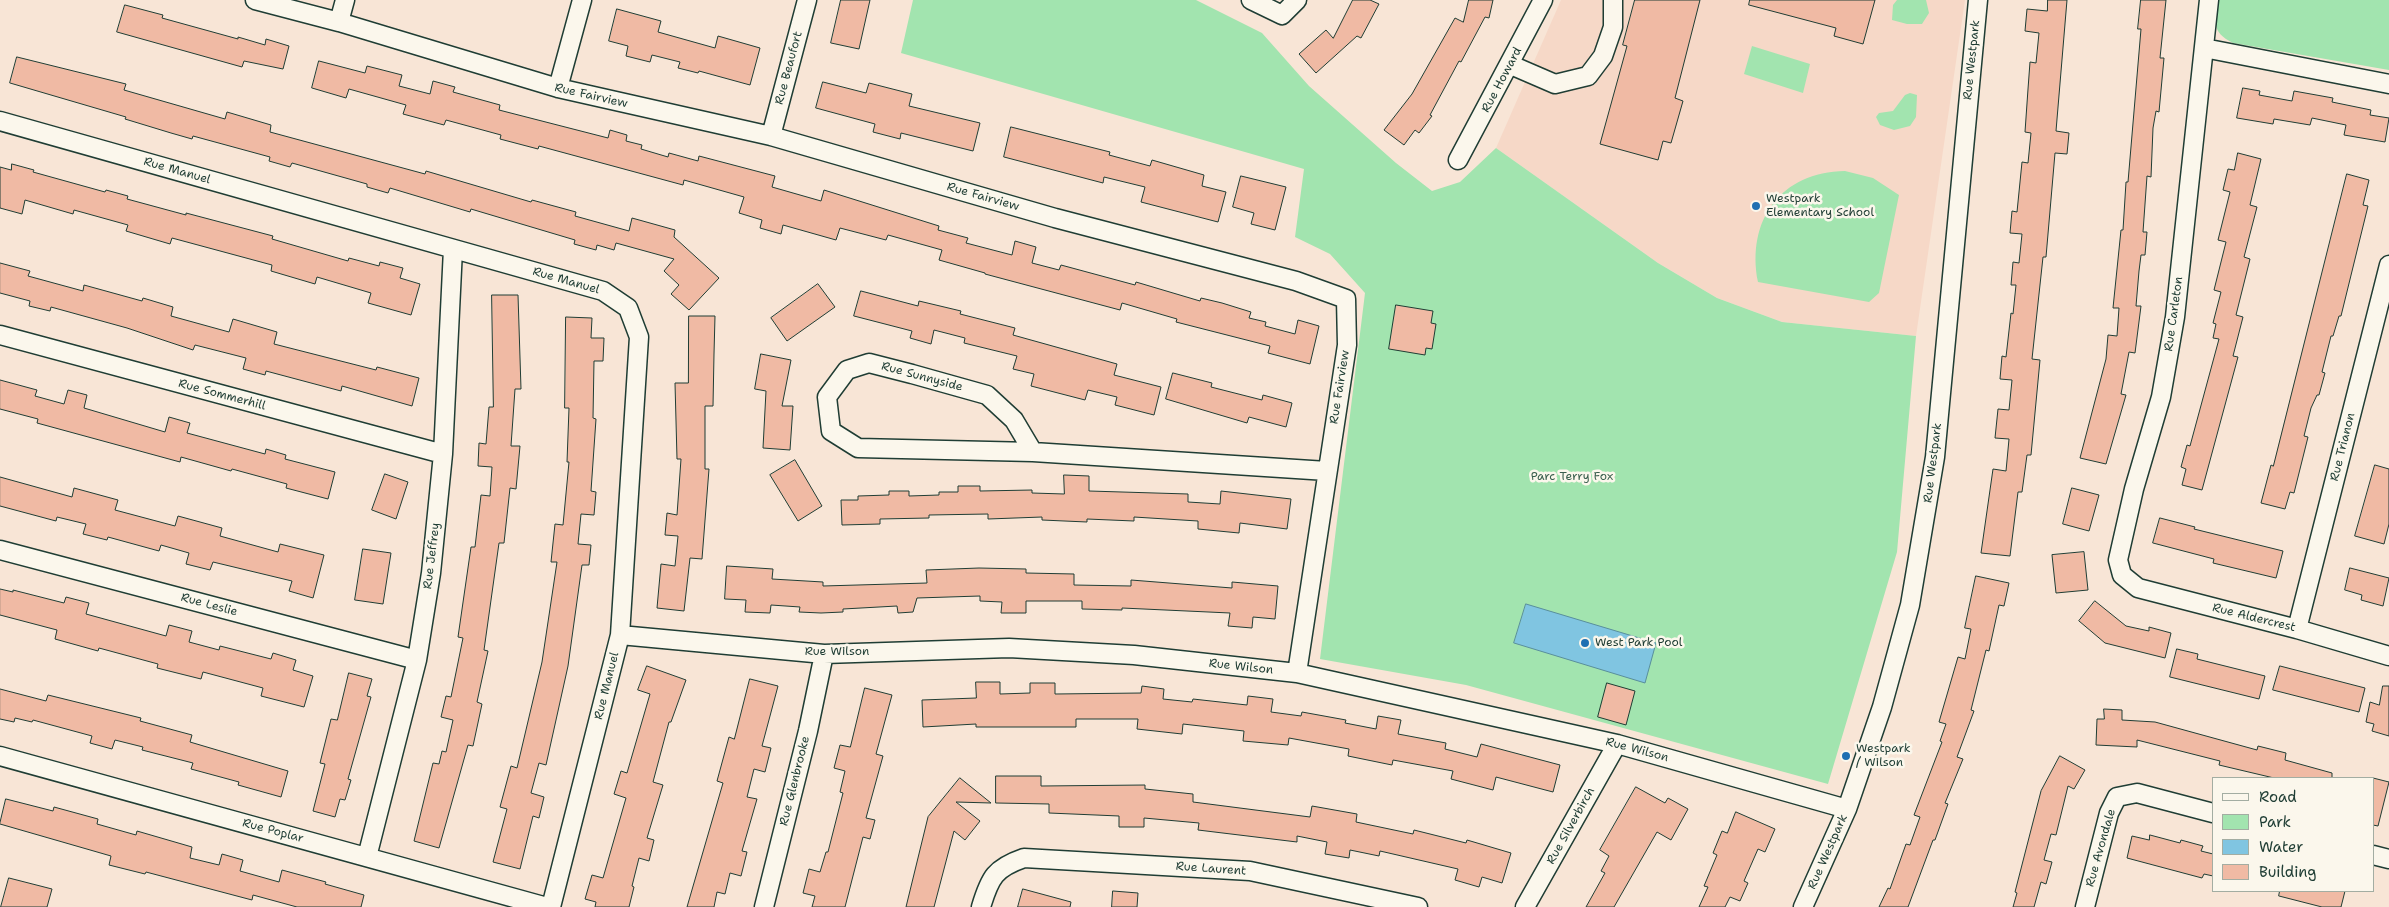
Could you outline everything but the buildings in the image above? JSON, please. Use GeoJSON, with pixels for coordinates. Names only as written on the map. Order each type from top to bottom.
{"type":"FeatureCollection","features":[{"type":"Feature","properties":{"kind":"street","name":"Rue Fairview"},"geometry":{"type":"LineString","coordinates":[[255,0],[339,22],[558,88],[770,136],[1055,218],[1296,281],[1346,299],[1347,345],[1297,673]]}},
{"type":"Feature","properties":{"kind":"street"},"geometry":{"type":"LineString","coordinates":[[339,22],[345,0]]}},
{"type":"Feature","properties":{"kind":"street"},"geometry":{"type":"LineString","coordinates":[[558,88],[582,0]]}},
{"type":"Feature","properties":{"kind":"street","name":"Rue Beaufort"},"geometry":{"type":"LineString","coordinates":[[770,136],[807,0]]}},
{"type":"Feature","properties":{"kind":"street"},"geometry":{"type":"LineString","coordinates":[[1251,0],[1282,15],[1297,0]]}},
{"type":"Feature","properties":{"kind":"street","name":"Rue Howard"},"geometry":{"type":"LineString","coordinates":[[1458,160],[1511,65],[1543,0]]}},
{"type":"Feature","properties":{"kind":"street"},"geometry":{"type":"LineString","coordinates":[[1511,65],[1555,84],[1588,76],[1603,56],[1614,27],[1613,0]]}},
{"type":"Feature","properties":{"kind":"street","name":"Rue Westpark"},"geometry":{"type":"LineString","coordinates":[[1802,907],[1847,809],[1882,707],[1910,606],[1925,523],[1937,434],[1978,0]]}},
{"type":"Feature","properties":{"kind":"street","name":"Rue Carleton"},"geometry":{"type":"LineString","coordinates":[[2122,575],[2118,560],[2134,489],[2161,397],[2175,317],[2209,0]]}},
{"type":"Feature","properties":{"kind":"street"},"geometry":{"type":"LineString","coordinates":[[2204,48],[2389,84]]}},
{"type":"Feature","properties":{"kind":"street","name":"Rue Manuel"},"geometry":{"type":"LineString","coordinates":[[0,121],[604,291],[628,308],[639,337],[620,635],[549,907]]}},
{"type":"Feature","properties":{"kind":"street","name":"Rue Jeffrey"},"geometry":{"type":"LineString","coordinates":[[367,857],[418,660],[431,573],[443,454],[453,249]]}},
{"type":"Feature","properties":{"kind":"street","name":"Rue Trianon"},"geometry":{"type":"LineString","coordinates":[[2297,629],[2389,265]]}},
{"type":"Feature","properties":{"kind":"street","name":"Rue Sommerhill"},"geometry":{"type":"LineString","coordinates":[[0,335],[443,454]]}},
{"type":"Feature","properties":{"kind":"street","name":"Rue Sunnyside"},"geometry":{"type":"LineString","coordinates":[[1033,452],[1014,420],[987,394],[869,363],[847,370],[827,397],[831,431],[858,448],[1033,452],[1328,471]]}},
{"type":"Feature","properties":{"kind":"street","name":"Rue Leslie"},"geometry":{"type":"LineString","coordinates":[[0,550],[418,660]]}},
{"type":"Feature","properties":{"kind":"street","name":"Rue Aldercrest"},"geometry":{"type":"LineString","coordinates":[[2122,575],[2138,588],[2297,629],[2389,656]]}},
{"type":"Feature","properties":{"kind":"street","name":"Rue Wilson"},"geometry":{"type":"LineString","coordinates":[[620,635],[824,654],[1008,648],[1134,655],[1297,673],[1617,744],[1847,809]]}},
{"type":"Feature","properties":{"kind":"street","name":"Rue Glenbrooke"},"geometry":{"type":"LineString","coordinates":[[764,907],[808,731],[824,654]]}},
{"type":"Feature","properties":{"kind":"street","name":"Rue Silverbirch"},"geometry":{"type":"LineString","coordinates":[[1525,907],[1617,744]]}},
{"type":"Feature","properties":{"kind":"street","name":"Rue Poplar"},"geometry":{"type":"LineString","coordinates":[[0,756],[549,907]]}},
{"type":"Feature","properties":{"kind":"street","name":"Rue Avondale"},"geometry":{"type":"LineString","coordinates":[[2085,907],[2109,814],[2118,797],[2137,794],[2212,813]]}},
{"type":"Feature","properties":{"kind":"street"},"geometry":{"type":"LineString","coordinates":[[2374,855],[2389,859]]}},
{"type":"Feature","properties":{"kind":"street","name":"Rue Laurent"},"geometry":{"type":"LineString","coordinates":[[981,907],[987,887],[1002,866],[1024,858],[1250,871],[1418,907]]}},
{"type":"Feature","properties":{"kind":"shaded area","name":"Westpark Elementary School"},"geometry":{"type":"Polygon","coordinates":[[[1561,0],[1965,0],[1916,336],[1782,322],[1717,298],[1658,263],[1496,148],[1561,0]]]}},
{"type":"Feature","properties":{"kind":"green space","name":"Parc Terry Fox"},"geometry":{"type":"Polygon","coordinates":[[[913,0],[1196,0],[1262,33],[1309,86],[1396,163],[1432,191],[1460,182],[1496,148],[1658,263],[1717,298],[1782,322],[1916,336],[1897,552],[1828,784],[1466,685],[1320,659],[1365,293],[1330,254],[1295,237],[1304,169],[901,53],[913,0]]]}},
{"type":"Feature","properties":{"kind":"green space"},"geometry":{"type":"Polygon","coordinates":[[[1897,0],[1926,0],[1929,13],[1922,24],[1907,24],[1892,20],[1893,5],[1897,0]]]}},
{"type":"Feature","properties":{"kind":"green space"},"geometry":{"type":"Polygon","coordinates":[[[2219,0],[2389,0],[2389,70],[2233,43],[2221,34],[2216,26],[2219,0]]]}},
{"type":"Feature","properties":{"kind":"green space"},"geometry":{"type":"Polygon","coordinates":[[[1752,46],[1810,64],[1803,93],[1744,74],[1752,46]]]}},
{"type":"Feature","properties":{"kind":"green space"},"geometry":{"type":"Polygon","coordinates":[[[1910,93],[1917,95],[1916,117],[1910,126],[1894,130],[1880,125],[1876,117],[1879,113],[1893,111],[1905,95],[1910,93]]]}},
{"type":"Feature","properties":{"kind":"green space"},"geometry":{"type":"Polygon","coordinates":[[[1845,171],[1873,178],[1899,195],[1879,293],[1869,302],[1758,282],[1756,259],[1758,239],[1763,220],[1773,204],[1786,190],[1803,180],[1822,174],[1845,171]]]}},
{"type":"Feature","properties":{"kind":"water","name":"West Park Pool"},"geometry":{"type":"Polygon","coordinates":[[[1526,604],[1656,643],[1645,683],[1514,643],[1526,604]]]}},
{"type":"Feature","properties":{"kind":"place","name":"Westpark Elementary School"},"geometry":{"type":"Point","coordinates":[1756,206]}},
{"type":"Feature","properties":{"kind":"place","name":"West Park Pool"},"geometry":{"type":"Point","coordinates":[1585,643]}},
{"type":"Feature","properties":{"kind":"place","name":"Westpark / Wilson"},"geometry":{"type":"Point","coordinates":[1846,756]}}]}
